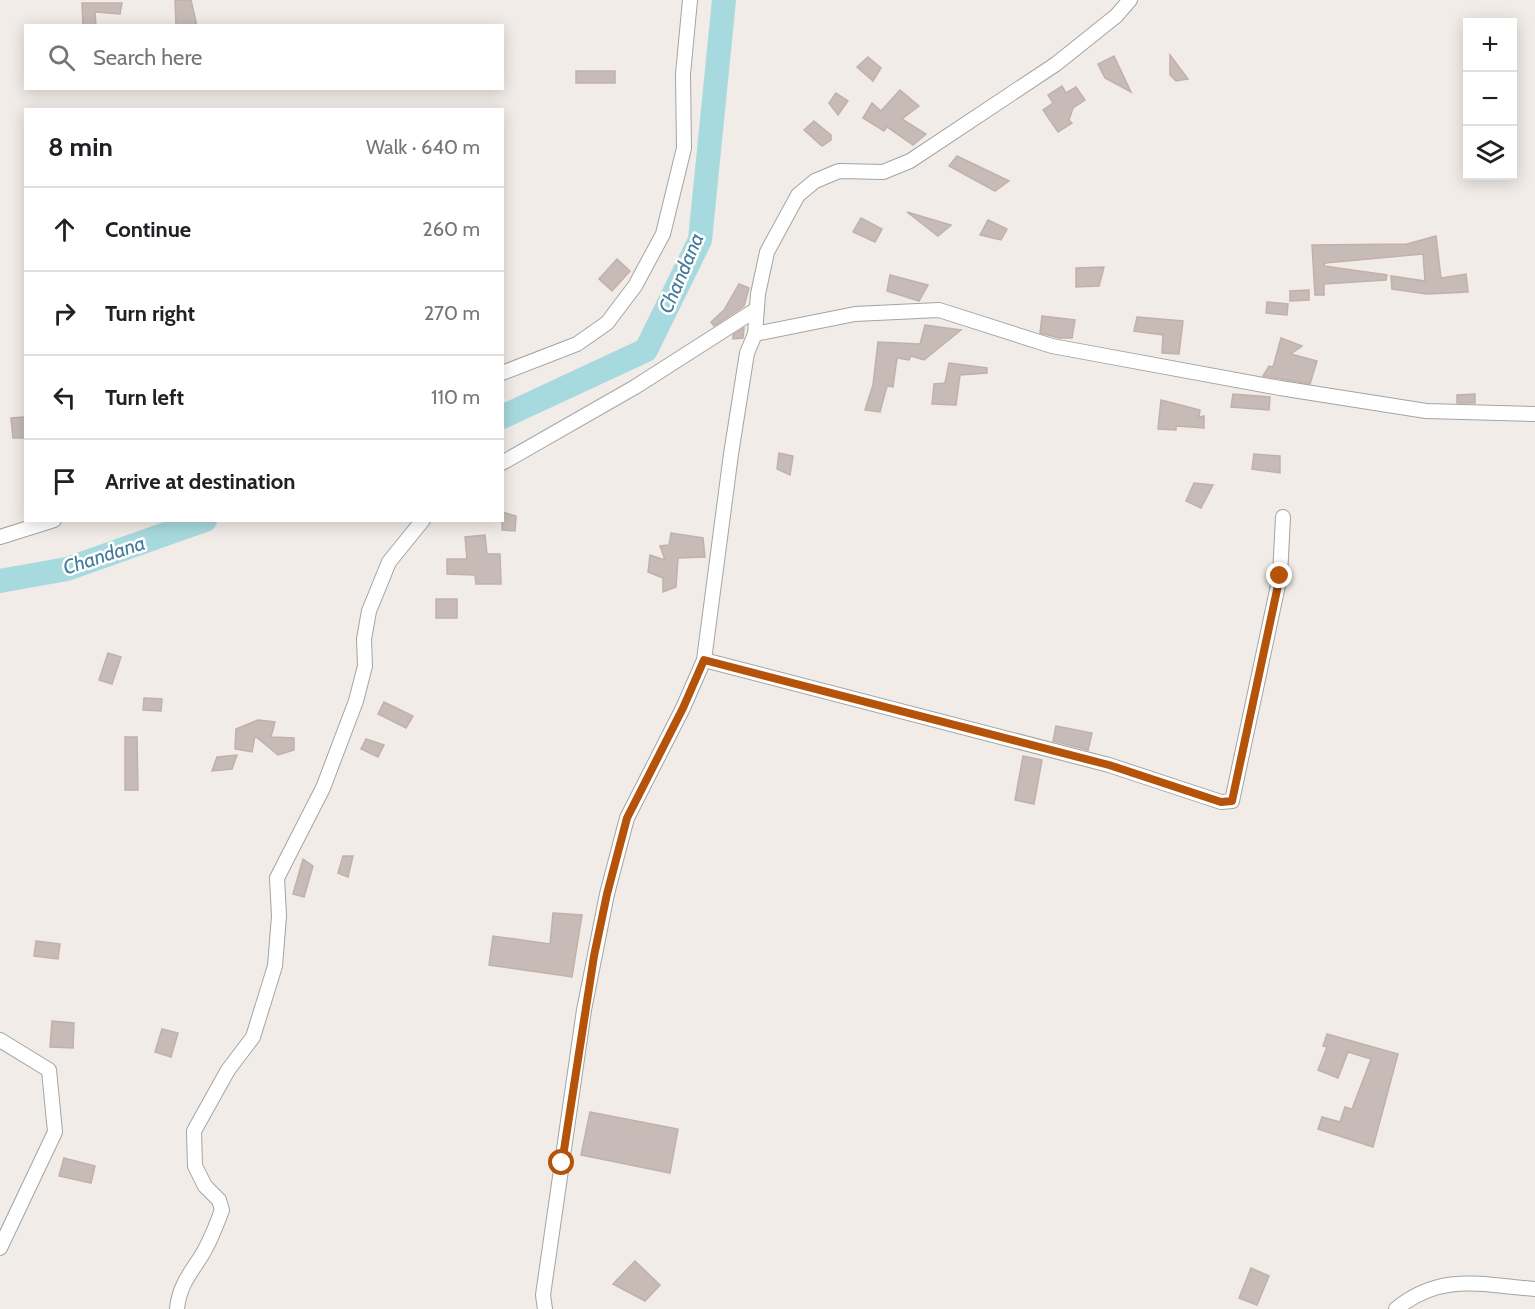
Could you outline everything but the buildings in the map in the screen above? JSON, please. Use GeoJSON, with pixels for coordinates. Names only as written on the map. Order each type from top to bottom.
{"type":"FeatureCollection","features":[{"type":"Feature","properties":{"kind":"street"},"geometry":{"type":"LineString","coordinates":[[504,372],[577,344],[607,323],[635,286],[663,234],[684,148],[683,74],[690,0]]}},
{"type":"Feature","properties":{"kind":"street"},"geometry":{"type":"LineString","coordinates":[[545,1309],[543,1295],[584,1010],[607,894],[627,818],[683,708],[704,660],[731,454],[747,353],[755,334],[767,252],[798,195],[815,181],[839,171],[883,172],[910,161],[1056,64],[1116,16],[1130,0]]}},
{"type":"Feature","properties":{"kind":"street"},"geometry":{"type":"LineString","coordinates":[[504,462],[660,372],[757,309]]}},
{"type":"Feature","properties":{"kind":"street"},"geometry":{"type":"LineString","coordinates":[[755,334],[855,314],[939,310],[1052,346],[1257,384],[1426,411],[1535,414]]}},
{"type":"Feature","properties":{"kind":"street"},"geometry":{"type":"LineString","coordinates":[[704,660],[1109,765],[1221,802],[1232,801],[1280,576],[1283,517]]}},
{"type":"Feature","properties":{"kind":"street"},"geometry":{"type":"LineString","coordinates":[[0,537],[48,522]]}},
{"type":"Feature","properties":{"kind":"street"},"geometry":{"type":"LineString","coordinates":[[177,1309],[178,1297],[189,1270],[199,1259],[222,1210],[219,1200],[205,1186],[195,1166],[194,1131],[228,1070],[253,1036],[275,966],[279,916],[277,878],[323,788],[356,701],[365,666],[364,639],[369,611],[388,562],[421,522]]}},
{"type":"Feature","properties":{"kind":"street"},"geometry":{"type":"LineString","coordinates":[[0,1040],[49,1070],[55,1132],[0,1248]]}},
{"type":"Feature","properties":{"kind":"street"},"geometry":{"type":"LineString","coordinates":[[1396,1309],[1416,1295],[1442,1284],[1478,1283],[1535,1289]]}},
{"type":"Feature","properties":{"kind":"waterway","name":"Chandana"},"geometry":{"type":"LineString","coordinates":[[504,416],[646,350],[700,240],[724,0]]}},
{"type":"Feature","properties":{"kind":"waterway","name":"Chandana"},"geometry":{"type":"LineString","coordinates":[[0,581],[67,569],[199,522]]}},
{"type":"Feature","properties":{"kind":"route"},"geometry":{"type":"LineString","coordinates":[[562,1163],[594,956],[627,818],[661,754],[704,660],[1109,765],[1221,802],[1232,801],[1280,576]]}}]}
